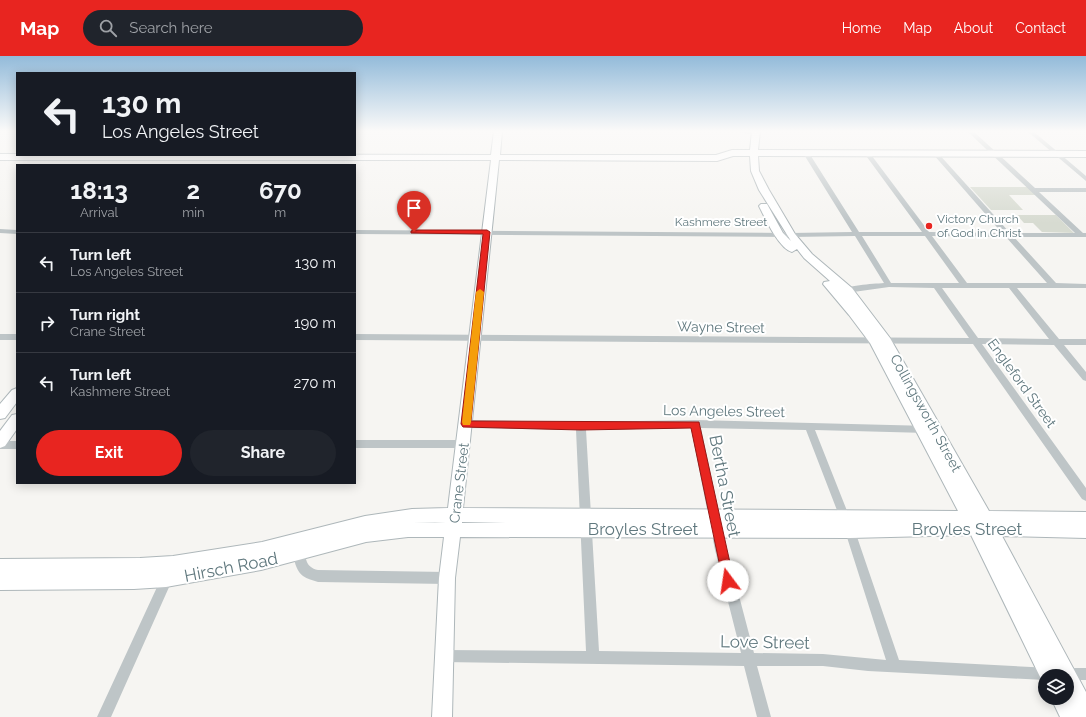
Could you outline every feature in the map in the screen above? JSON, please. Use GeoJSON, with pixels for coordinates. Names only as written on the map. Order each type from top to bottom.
{"type":"FeatureCollection","features":[{"type":"Feature","properties":{"kind":"street","name":"Crane Street"},"geometry":{"type":"LineString","coordinates":[[442,717],[447,578],[464,444],[494,162]]}},
{"type":"Feature","properties":{"kind":"street","name":"Collingsworth Street"},"geometry":{"type":"LineString","coordinates":[[748,162],[747,171],[779,234],[800,258],[843,292]]}},
{"type":"Feature","properties":{"kind":"street","name":"Collingsworth Street"},"geometry":{"type":"LineString","coordinates":[[753,162],[755,171],[764,190],[791,235],[808,256],[843,292],[881,341],[927,429],[980,523],[1053,669]]}},
{"type":"Feature","properties":{"kind":"street"},"geometry":{"type":"LineString","coordinates":[[812,162],[889,285]]}},
{"type":"Feature","properties":{"kind":"street"},"geometry":{"type":"LineString","coordinates":[[874,162],[965,286]]}},
{"type":"Feature","properties":{"kind":"street"},"geometry":{"type":"LineString","coordinates":[[943,162],[1054,286]]}},
{"type":"Feature","properties":{"kind":"street"},"geometry":{"type":"LineString","coordinates":[[1004,162],[1084,237]]}},
{"type":"Feature","properties":{"kind":"street"},"geometry":{"type":"LineString","coordinates":[[1065,162],[1086,179]]}},
{"type":"Feature","properties":{"kind":"street"},"geometry":{"type":"LineString","coordinates":[[1034,190],[1086,190]]}},
{"type":"Feature","properties":{"kind":"street"},"geometry":{"type":"LineString","coordinates":[[0,232],[16,232]]}},
{"type":"Feature","properties":{"kind":"street","name":"Kashmere Street"},"geometry":{"type":"LineString","coordinates":[[356,232],[791,235],[927,234],[1084,237]]}},
{"type":"Feature","properties":{"kind":"street"},"geometry":{"type":"LineString","coordinates":[[843,292],[865,286],[889,285],[1086,286]]}},
{"type":"Feature","properties":{"kind":"street","name":"Engleford Street"},"geometry":{"type":"LineString","coordinates":[[937,286],[1086,496]]}},
{"type":"Feature","properties":{"kind":"street"},"geometry":{"type":"LineString","coordinates":[[1011,286],[1086,378]]}},
{"type":"Feature","properties":{"kind":"street"},"geometry":{"type":"LineString","coordinates":[[0,337],[16,337]]}},
{"type":"Feature","properties":{"kind":"street","name":"Wayne Street"},"geometry":{"type":"LineString","coordinates":[[356,337],[1086,342]]}},
{"type":"Feature","properties":{"kind":"street"},"geometry":{"type":"LineString","coordinates":[[0,414],[16,394]]}},
{"type":"Feature","properties":{"kind":"street"},"geometry":{"type":"LineString","coordinates":[[16,421],[0,443],[16,445]]}},
{"type":"Feature","properties":{"kind":"street","name":"Los Angeles Street"},"geometry":{"type":"LineString","coordinates":[[466,424],[581,426],[695,424],[927,429]]}},
{"type":"Feature","properties":{"kind":"street","name":"Bertha Street"},"geometry":{"type":"LineString","coordinates":[[695,424],[721,550],[764,717]]}},
{"type":"Feature","properties":{"kind":"street"},"geometry":{"type":"LineString","coordinates":[[581,426],[593,658]]}},
{"type":"Feature","properties":{"kind":"street"},"geometry":{"type":"LineString","coordinates":[[809,426],[848,524],[895,666]]}},
{"type":"Feature","properties":{"kind":"street"},"geometry":{"type":"LineString","coordinates":[[356,444],[464,444]]}},
{"type":"Feature","properties":{"kind":"street","name":"Broyles Street"},"geometry":{"type":"LineString","coordinates":[[299,546],[346,540],[385,532],[455,522],[848,524],[980,523],[1086,519]]}},
{"type":"Feature","properties":{"kind":"street","name":"Broyles Street"},"geometry":{"type":"LineString","coordinates":[[980,523],[1086,531]]}},
{"type":"Feature","properties":{"kind":"street"},"geometry":{"type":"LineString","coordinates":[[299,546],[301,566],[308,574],[318,576],[447,578]]}},
{"type":"Feature","properties":{"kind":"street","name":"Hirsch Road"},"geometry":{"type":"LineString","coordinates":[[0,582],[134,581],[170,572],[233,568],[299,546]]}},
{"type":"Feature","properties":{"kind":"street","name":"Hirsch Road"},"geometry":{"type":"LineString","coordinates":[[0,567],[140,566],[170,572]]}},
{"type":"Feature","properties":{"kind":"street"},"geometry":{"type":"LineString","coordinates":[[104,717],[170,572]]}},
{"type":"Feature","properties":{"kind":"street","name":"Love Street"},"geometry":{"type":"LineString","coordinates":[[443,656],[748,658],[823,660],[868,665],[1038,673]]}},
{"type":"Feature","properties":{"kind":"street","name":"Love Street"},"geometry":{"type":"LineString","coordinates":[[1074,674],[1086,674]]}},
{"type":"Feature","properties":{"kind":"street","name":"Collingsworth Street"},"geometry":{"type":"LineString","coordinates":[[1074,697],[1086,712]]}},
{"type":"Feature","properties":{"kind":"street"},"geometry":{"type":"LineString","coordinates":[[1064,705],[1070,717]]}},
{"type":"Feature","properties":{"kind":"shaded area"},"geometry":{"type":"Polygon","coordinates":[[[970,187],[1028,187],[1036,195],[1009,195],[1023,210],[991,210],[970,187]]]}},
{"type":"Feature","properties":{"kind":"shaded area"},"geometry":{"type":"Polygon","coordinates":[[[1017,215],[1056,215],[1074,233],[1042,232],[1033,223],[1024,223],[1017,215]]]}},
{"type":"Feature","properties":{"kind":"slow traffic"},"geometry":{"type":"LineString","coordinates":[[466,422],[480,292]]}},
{"type":"Feature","properties":{"kind":"place","name":"Victory Church of God in Christ"},"geometry":{"type":"Point","coordinates":[929,226]}},
{"type":"Feature","properties":{"kind":"route"},"geometry":{"type":"LineString","coordinates":[[414,232],[487,232],[466,424],[581,426],[695,424],[728,581]]}}]}
